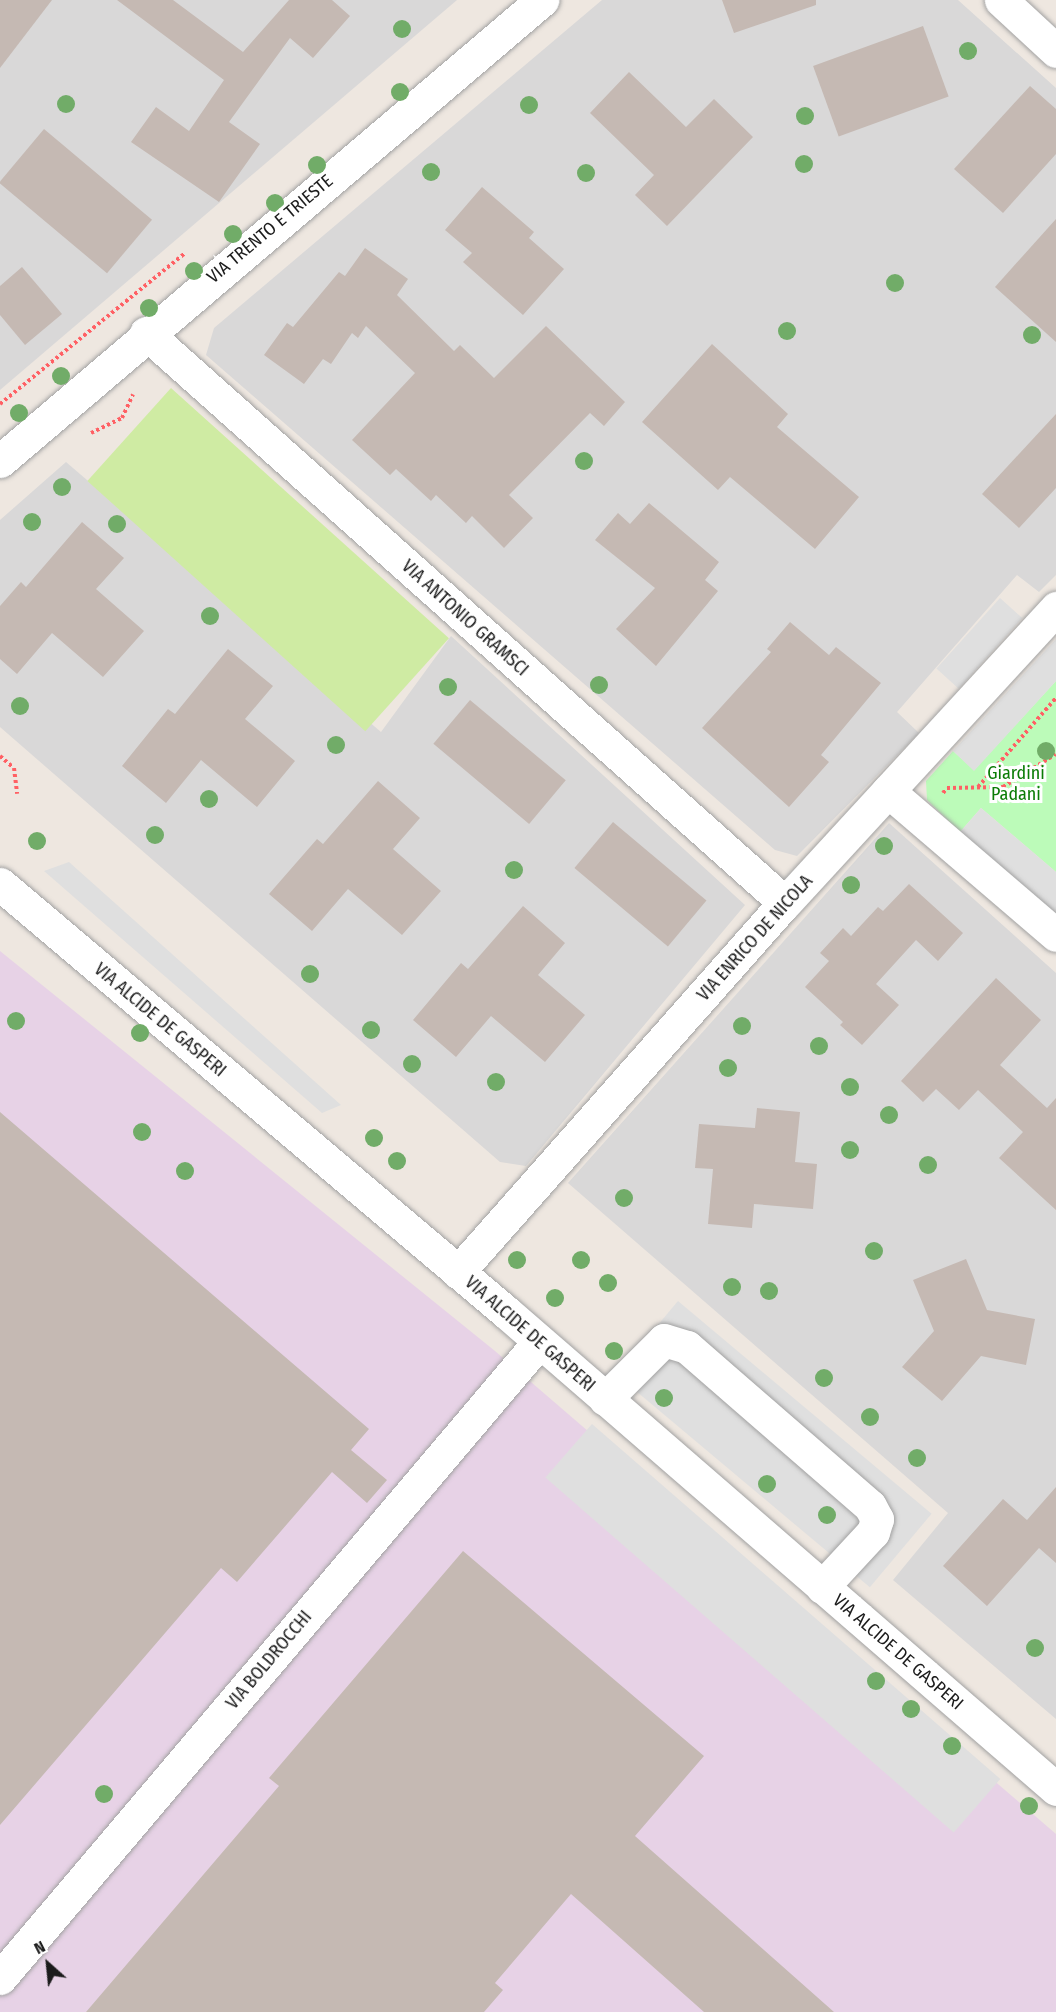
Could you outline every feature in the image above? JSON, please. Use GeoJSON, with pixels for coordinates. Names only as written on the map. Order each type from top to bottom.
{"type":"FeatureCollection","features":[{"type":"Feature","properties":{"kind":"street"},"geometry":{"type":"LineString","coordinates":[[1001,0],[1056,51]]}},
{"type":"Feature","properties":{"kind":"street","name":"VIA TRENTO E TRIESTE"},"geometry":{"type":"LineString","coordinates":[[0,461],[523,6]]}},
{"type":"Feature","properties":{"kind":"street","name":"VIA ANTONIO GRAMSCI"},"geometry":{"type":"LineString","coordinates":[[146,333],[785,903]]}},
{"type":"Feature","properties":{"kind":"street","name":"VIA ENRICO DE NICOLA"},"geometry":{"type":"LineString","coordinates":[[458,1272],[785,903],[1056,608]]}},
{"type":"Feature","properties":{"kind":"street"},"geometry":{"type":"LineString","coordinates":[[888,791],[1056,935]]}},
{"type":"Feature","properties":{"kind":"street","name":"VIA ALCIDE DE GASPERI"},"geometry":{"type":"LineString","coordinates":[[0,884],[458,1272],[1056,1789]]}},
{"type":"Feature","properties":{"kind":"street"},"geometry":{"type":"LineString","coordinates":[[605,1399],[664,1340],[687,1347],[870,1506],[877,1519],[873,1532],[822,1587]]}},
{"type":"Feature","properties":{"kind":"street","name":"VIA BOLDROCCHI"},"geometry":{"type":"LineString","coordinates":[[0,1978],[539,1342]]}},
{"type":"Feature","properties":{"kind":"path"},"geometry":{"type":"LineString","coordinates":[[87,437],[122,418],[133,396],[129,386]]}},
{"type":"Feature","properties":{"kind":"path"},"geometry":{"type":"LineString","coordinates":[[977,788],[1056,698]]}},
{"type":"Feature","properties":{"kind":"path"},"geometry":{"type":"LineString","coordinates":[[920,818],[947,788],[1004,787],[1056,754]]}},
{"type":"Feature","properties":{"kind":"path"},"geometry":{"type":"LineString","coordinates":[[0,756],[14,768],[16,794]]}},
{"type":"Feature","properties":{"kind":"shaded area"},"geometry":{"type":"Polygon","coordinates":[[[0,0],[457,0],[0,390],[0,0]]]}},
{"type":"Feature","properties":{"kind":"shaded area"},"geometry":{"type":"Polygon","coordinates":[[[602,0],[958,0],[1056,88],[1056,575],[1039,592],[1017,575],[897,712],[919,733],[797,856],[775,850],[206,355],[214,328],[602,0]]]}},
{"type":"Feature","properties":{"kind":"shaded area"},"geometry":{"type":"Polygon","coordinates":[[[66,462],[381,732],[451,636],[745,905],[526,1166],[500,1162],[0,727],[0,520],[66,462]]]}},
{"type":"Feature","properties":{"kind":"shaded area"},"geometry":{"type":"Polygon","coordinates":[[[1000,598],[1022,618],[959,689],[936,669],[1000,598]]]}},
{"type":"Feature","properties":{"kind":"shaded area"},"geometry":{"type":"Polygon","coordinates":[[[1056,639],[1056,681],[974,771],[953,751],[1056,639]]]}},
{"type":"Feature","properties":{"kind":"shaded area"},"geometry":{"type":"Polygon","coordinates":[[[981,808],[1056,872],[1056,915],[960,832],[981,808]]]}},
{"type":"Feature","properties":{"kind":"shaded area"},"geometry":{"type":"Polygon","coordinates":[[[889,823],[1056,973],[1056,1719],[893,1580],[948,1513],[568,1183],[889,823]]]}},
{"type":"Feature","properties":{"kind":"shaded area"},"geometry":{"type":"Polygon","coordinates":[[[69,862],[341,1105],[322,1113],[44,871],[69,862]]]}},
{"type":"Feature","properties":{"kind":"shaded area"},"geometry":{"type":"Polygon","coordinates":[[[0,951],[495,1351],[1056,1834],[1056,2012],[0,2012],[0,951]]]}},
{"type":"Feature","properties":{"kind":"shaded area"},"geometry":{"type":"Polygon","coordinates":[[[678,1301],[932,1514],[870,1587],[616,1375],[678,1301]]]}},
{"type":"Feature","properties":{"kind":"shaded area"},"geometry":{"type":"Polygon","coordinates":[[[592,1424],[1000,1779],[954,1833],[545,1478],[592,1424]]]}},
{"type":"Feature","properties":{"kind":"green space"},"geometry":{"type":"Polygon","coordinates":[[[171,388],[449,638],[365,731],[87,481],[171,388]]]}},
{"type":"Feature","properties":{"kind":"green space","name":"Giardini Padani"},"geometry":{"type":"Polygon","coordinates":[[[1056,681],[1056,872],[981,808],[960,832],[927,800],[926,781],[953,751],[974,770],[1056,681]]]}},
{"type":"Feature","properties":{"kind":"building"},"geometry":{"type":"Polygon","coordinates":[[[0,0],[52,0],[0,68],[0,0]]]}},
{"type":"Feature","properties":{"kind":"building"},"geometry":{"type":"Polygon","coordinates":[[[117,0],[173,0],[243,52],[289,0],[332,0],[350,16],[313,58],[290,38],[229,122],[260,144],[219,202],[131,142],[156,107],[189,131],[224,80],[117,0]]]}},
{"type":"Feature","properties":{"kind":"building"},"geometry":{"type":"Polygon","coordinates":[[[722,0],[816,0],[816,5],[734,33],[722,0]]]}},
{"type":"Feature","properties":{"kind":"building"},"geometry":{"type":"Polygon","coordinates":[[[923,26],[949,96],[839,136],[813,66],[923,26]]]}},
{"type":"Feature","properties":{"kind":"building"},"geometry":{"type":"Polygon","coordinates":[[[629,72],[686,127],[714,99],[753,137],[667,226],[635,195],[654,175],[590,113],[629,72]]]}},
{"type":"Feature","properties":{"kind":"building"},"geometry":{"type":"Polygon","coordinates":[[[1030,86],[1056,109],[1056,154],[1003,213],[954,169],[1030,86]]]}},
{"type":"Feature","properties":{"kind":"building"},"geometry":{"type":"Polygon","coordinates":[[[44,129],[152,220],[107,273],[0,183],[44,129]]]}},
{"type":"Feature","properties":{"kind":"building"},"geometry":{"type":"Polygon","coordinates":[[[482,187],[534,232],[529,238],[564,269],[523,315],[463,262],[472,253],[445,230],[482,187]]]}},
{"type":"Feature","properties":{"kind":"building"},"geometry":{"type":"Polygon","coordinates":[[[1056,219],[1056,342],[995,287],[1056,219]]]}},
{"type":"Feature","properties":{"kind":"building"},"geometry":{"type":"Polygon","coordinates":[[[365,248],[408,279],[397,295],[454,351],[460,345],[494,378],[546,326],[625,402],[604,426],[590,413],[509,495],[533,518],[504,548],[472,516],[466,523],[436,495],[431,501],[396,469],[390,475],[352,440],[415,373],[366,326],[358,338],[352,333],[331,364],[323,359],[304,384],[264,355],[287,323],[293,327],[339,272],[345,276],[365,248]]]}},
{"type":"Feature","properties":{"kind":"building"},"geometry":{"type":"Polygon","coordinates":[[[22,267],[62,314],[25,345],[0,315],[0,286],[22,267]]]}},
{"type":"Feature","properties":{"kind":"building"},"geometry":{"type":"Polygon","coordinates":[[[712,344],[788,414],[777,427],[859,497],[815,549],[730,477],[718,490],[642,422],[712,344]]]}},
{"type":"Feature","properties":{"kind":"building"},"geometry":{"type":"Polygon","coordinates":[[[1056,414],[1056,488],[1019,528],[982,494],[1056,414]]]}},
{"type":"Feature","properties":{"kind":"building"},"geometry":{"type":"Polygon","coordinates":[[[649,503],[719,562],[705,580],[718,591],[656,666],[616,629],[655,588],[595,540],[618,513],[630,524],[649,503]]]}},
{"type":"Feature","properties":{"kind":"building"},"geometry":{"type":"Polygon","coordinates":[[[82,522],[124,558],[96,589],[144,631],[103,677],[52,633],[17,674],[0,659],[0,606],[21,582],[26,587],[82,522]]]}},
{"type":"Feature","properties":{"kind":"building"},"geometry":{"type":"Polygon","coordinates":[[[790,622],[829,655],[836,647],[881,683],[821,755],[829,762],[789,807],[702,728],[771,652],[767,649],[790,622]]]}},
{"type":"Feature","properties":{"kind":"building"},"geometry":{"type":"Polygon","coordinates":[[[228,649],[273,686],[245,719],[295,761],[257,807],[201,760],[166,803],[122,766],[168,709],[175,714],[228,649]]]}},
{"type":"Feature","properties":{"kind":"building"},"geometry":{"type":"Polygon","coordinates":[[[470,700],[566,780],[529,824],[433,744],[470,700]]]}},
{"type":"Feature","properties":{"kind":"building"},"geometry":{"type":"Polygon","coordinates":[[[378,781],[420,818],[393,849],[441,891],[402,935],[348,889],[312,931],[269,894],[317,839],[323,844],[378,781]]]}},
{"type":"Feature","properties":{"kind":"building"},"geometry":{"type":"Polygon","coordinates":[[[613,822],[706,900],[668,946],[574,868],[613,822]]]}},
{"type":"Feature","properties":{"kind":"building"},"geometry":{"type":"Polygon","coordinates":[[[909,884],[963,933],[938,961],[916,940],[876,984],[899,1005],[862,1045],[840,1025],[843,1022],[805,987],[829,961],[820,953],[843,928],[851,936],[878,907],[883,911],[909,884]]]}},
{"type":"Feature","properties":{"kind":"building"},"geometry":{"type":"Polygon","coordinates":[[[523,906],[565,943],[538,975],[585,1015],[545,1062],[491,1016],[456,1057],[413,1020],[461,963],[468,969],[523,906]]]}},
{"type":"Feature","properties":{"kind":"building"},"geometry":{"type":"Polygon","coordinates":[[[996,978],[1041,1020],[1000,1065],[1047,1108],[1056,1098],[1056,1210],[999,1158],[1023,1132],[978,1090],[959,1110],[936,1089],[923,1102],[901,1081],[996,978]]]}},
{"type":"Feature","properties":{"kind":"building"},"geometry":{"type":"Polygon","coordinates":[[[757,1108],[800,1112],[795,1162],[817,1164],[813,1209],[754,1204],[752,1228],[708,1224],[713,1169],[695,1168],[699,1124],[755,1128],[757,1108]]]}},
{"type":"Feature","properties":{"kind":"building"},"geometry":{"type":"Polygon","coordinates":[[[0,1112],[369,1429],[351,1450],[387,1480],[367,1503],[332,1472],[237,1582],[221,1568],[0,1825],[0,1112]]]}},
{"type":"Feature","properties":{"kind":"building"},"geometry":{"type":"Polygon","coordinates":[[[966,1259],[987,1310],[1035,1319],[1026,1365],[981,1356],[942,1401],[902,1367],[934,1331],[913,1280],[966,1259]]]}},
{"type":"Feature","properties":{"kind":"building"},"geometry":{"type":"Polygon","coordinates":[[[1056,1487],[1056,1563],[1039,1548],[987,1606],[943,1566],[1003,1499],[1027,1520],[1056,1487]]]}},
{"type":"Feature","properties":{"kind":"building"},"geometry":{"type":"Polygon","coordinates":[[[463,1551],[704,1756],[635,1836],[834,2012],[704,2012],[571,1894],[495,1983],[503,1990],[484,2012],[86,2012],[279,1786],[269,1778],[463,1551]]]}}]}
